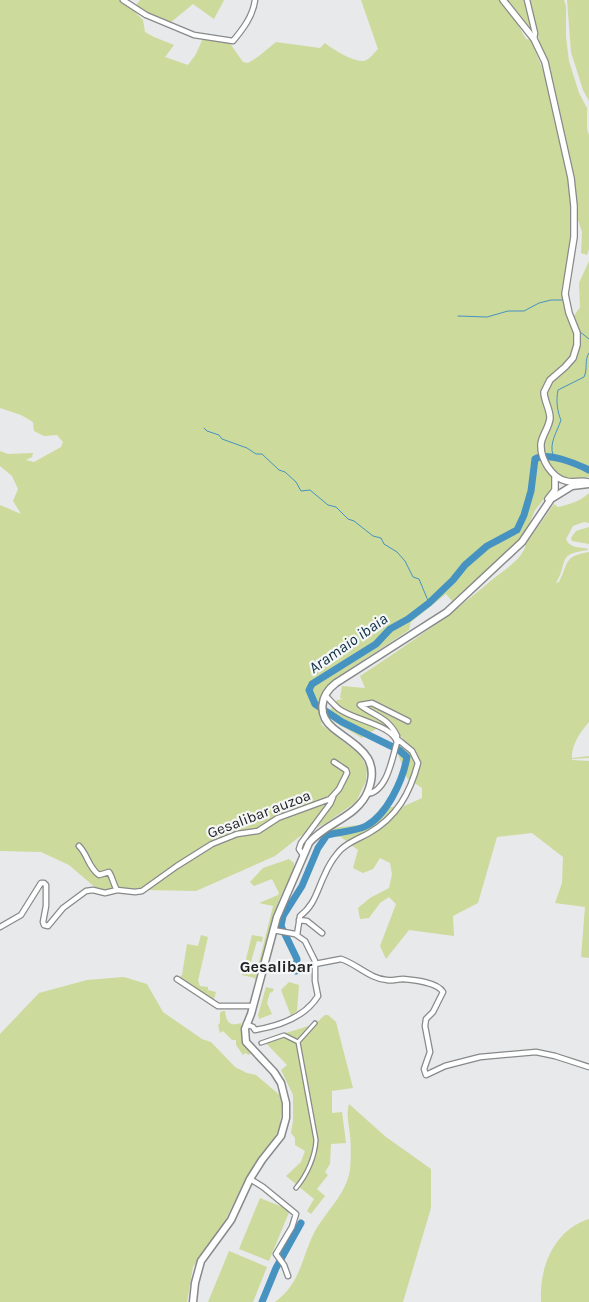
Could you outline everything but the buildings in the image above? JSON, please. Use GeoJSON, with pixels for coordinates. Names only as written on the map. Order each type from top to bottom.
{"type":"FeatureCollection","features":[{"type":"Feature","properties":{"kind":"main road"},"geometry":{"type":"LineString","coordinates":[[193,1302],[195,1283],[201,1261],[231,1220],[250,1179],[283,1131],[286,1118],[283,1087],[274,1072],[246,1042],[245,1034],[246,1024],[276,931],[309,843],[317,834],[350,813],[367,794],[372,777],[368,759],[356,745],[330,725],[324,716],[322,705],[325,695],[336,683],[447,612],[522,542],[551,499],[572,486],[589,483]]}},
{"type":"Feature","properties":{"kind":"street"},"geometry":{"type":"LineString","coordinates":[[123,0],[146,15],[194,35],[233,41],[254,9],[255,0]]}},
{"type":"Feature","properties":{"kind":"street"},"geometry":{"type":"LineString","coordinates":[[503,0],[534,39],[544,62],[551,86],[570,178],[575,219],[569,271],[565,288],[569,313],[577,333],[577,345],[574,358],[550,380],[544,392],[550,417],[542,440],[542,452],[545,460],[564,490]]}},
{"type":"Feature","properties":{"kind":"street"},"geometry":{"type":"LineString","coordinates":[[527,0],[535,32],[534,39]]}},
{"type":"Feature","properties":{"kind":"street"},"geometry":{"type":"LineString","coordinates":[[557,479],[566,482],[584,480],[589,483]]}},
{"type":"Feature","properties":{"kind":"street"},"geometry":{"type":"LineString","coordinates":[[545,508],[545,504],[555,490],[557,479]]}},
{"type":"Feature","properties":{"kind":"street"},"geometry":{"type":"LineString","coordinates":[[297,935],[299,918],[308,911],[324,874],[338,852],[346,845],[383,824],[402,802],[413,784],[418,763],[412,751],[396,738],[376,725],[364,722],[339,710],[325,695]]}},
{"type":"Feature","properties":{"kind":"street"},"geometry":{"type":"LineString","coordinates":[[367,794],[371,794],[379,789],[385,779],[398,736],[375,713],[360,705],[372,703],[408,721]]}},
{"type":"Feature","properties":{"kind":"street","name":"Gesalibar auzoa"},"geometry":{"type":"LineString","coordinates":[[303,855],[299,850],[301,843],[330,804],[347,773],[346,770],[334,762]]}},
{"type":"Feature","properties":{"kind":"street","name":"Gesalibar auzoa"},"geometry":{"type":"LineString","coordinates":[[0,927],[21,914],[41,882],[46,885],[46,906],[43,922],[46,926],[84,891],[93,890],[105,893],[117,890],[142,891],[212,844],[237,834],[258,831],[278,818],[317,805],[333,797]]}},
{"type":"Feature","properties":{"kind":"street"},"geometry":{"type":"LineString","coordinates":[[79,846],[85,853],[94,871],[99,875],[109,872],[117,890]]}},
{"type":"Feature","properties":{"kind":"street"},"geometry":{"type":"LineString","coordinates":[[299,918],[322,933]]}},
{"type":"Feature","properties":{"kind":"street"},"geometry":{"type":"LineString","coordinates":[[246,1024],[255,1030],[259,1030],[292,1019],[307,1010],[318,996],[314,981],[315,964],[305,941],[297,935],[276,931]]}},
{"type":"Feature","properties":{"kind":"street"},"geometry":{"type":"LineString","coordinates":[[315,964],[341,959],[385,980],[401,979],[440,988],[443,992],[441,998],[426,1019],[425,1026],[430,1052],[424,1069],[426,1075],[445,1066],[480,1057],[536,1052],[589,1067]]}},
{"type":"Feature","properties":{"kind":"street"},"geometry":{"type":"LineString","coordinates":[[177,979],[218,1006],[253,1006]]}},
{"type":"Feature","properties":{"kind":"street"},"geometry":{"type":"LineString","coordinates":[[298,1042],[315,1023]]}},
{"type":"Feature","properties":{"kind":"street"},"geometry":{"type":"LineString","coordinates":[[261,1043],[284,1035],[298,1042]]}},
{"type":"Feature","properties":{"kind":"street"},"geometry":{"type":"LineString","coordinates":[[296,1188],[314,1155],[316,1140],[298,1042]]}},
{"type":"Feature","properties":{"kind":"street"},"geometry":{"type":"LineString","coordinates":[[250,1179],[263,1186],[296,1214],[292,1227],[276,1254],[288,1276]]}},
{"type":"Feature","properties":{"kind":"green space"},"geometry":{"type":"Polygon","coordinates":[[[0,0],[120,0],[139,12],[136,13],[143,20],[145,32],[174,45],[165,57],[188,65],[196,54],[203,38],[229,42],[243,62],[248,63],[276,42],[320,48],[325,43],[348,57],[365,61],[378,49],[361,0],[499,0],[509,9],[526,39],[531,40],[545,75],[571,195],[570,244],[562,291],[567,313],[574,316],[580,307],[579,283],[589,261],[589,477],[575,480],[553,477],[553,488],[535,510],[525,534],[515,545],[452,601],[446,594],[411,622],[409,630],[339,676],[323,690],[319,699],[319,715],[322,725],[359,754],[367,767],[366,781],[356,802],[326,823],[299,837],[275,856],[196,891],[97,889],[69,865],[41,852],[0,851],[0,505],[21,514],[13,501],[18,489],[12,476],[0,466],[0,451],[8,454],[33,453],[32,457],[26,460],[34,462],[61,447],[63,442],[57,435],[44,436],[34,431],[33,422],[21,415],[0,408],[0,0]]]}},
{"type":"Feature","properties":{"kind":"green space"},"geometry":{"type":"Polygon","coordinates":[[[140,0],[224,0],[214,19],[193,4],[170,23],[146,14],[136,5],[140,0]]]}},
{"type":"Feature","properties":{"kind":"green space"},"geometry":{"type":"Polygon","coordinates":[[[507,0],[524,0],[531,28],[522,21],[507,0]]]}},
{"type":"Feature","properties":{"kind":"green space"},"geometry":{"type":"Polygon","coordinates":[[[530,0],[564,0],[566,6],[566,37],[569,61],[579,93],[587,108],[587,129],[589,135],[589,249],[587,255],[581,253],[582,232],[577,217],[575,188],[538,44],[539,40],[530,0]]]}},
{"type":"Feature","properties":{"kind":"green space"},"geometry":{"type":"Polygon","coordinates":[[[567,0],[589,0],[589,101],[583,90],[571,52],[567,0]]]}},
{"type":"Feature","properties":{"kind":"green space"},"geometry":{"type":"Polygon","coordinates":[[[589,493],[589,523],[584,522],[573,526],[566,539],[572,546],[588,550],[567,556],[556,583],[559,582],[571,558],[589,552],[589,722],[575,743],[572,758],[589,756],[589,758],[572,760],[589,761],[589,958],[581,957],[585,907],[555,903],[562,883],[563,857],[532,833],[497,837],[478,903],[453,916],[454,936],[409,930],[386,959],[380,946],[396,904],[389,897],[380,903],[369,918],[360,919],[358,908],[370,898],[389,888],[392,874],[390,863],[380,858],[373,869],[363,873],[353,868],[358,850],[341,837],[322,835],[333,828],[366,824],[382,807],[402,807],[422,798],[422,788],[407,778],[398,754],[403,738],[382,725],[362,738],[333,721],[330,710],[337,700],[343,699],[340,698],[342,686],[365,688],[360,676],[445,618],[512,564],[521,555],[526,544],[554,504],[558,507],[570,504],[589,493]]]}},
{"type":"Feature","properties":{"kind":"green space"},"geometry":{"type":"Polygon","coordinates":[[[589,527],[589,544],[572,541],[571,538],[576,531],[589,527]]]}},
{"type":"Feature","properties":{"kind":"green space"},"geometry":{"type":"Polygon","coordinates":[[[289,859],[294,863],[294,869],[279,900],[257,980],[242,975],[252,935],[263,937],[262,942],[257,941],[248,972],[256,974],[273,906],[259,903],[279,893],[272,879],[254,886],[250,882],[263,868],[289,859]]]}},
{"type":"Feature","properties":{"kind":"green space"},"geometry":{"type":"Polygon","coordinates":[[[201,935],[208,937],[198,981],[200,986],[208,987],[208,990],[216,992],[214,999],[211,1000],[179,978],[182,975],[187,944],[198,946],[201,935]]]}},
{"type":"Feature","properties":{"kind":"green space"},"geometry":{"type":"Polygon","coordinates":[[[124,977],[147,984],[163,1012],[202,1039],[211,1042],[235,1067],[256,1075],[282,1097],[280,1129],[242,1186],[225,1221],[193,1267],[187,1302],[0,1302],[0,1034],[39,993],[87,980],[124,977]]]}},
{"type":"Feature","properties":{"kind":"green space"},"geometry":{"type":"Polygon","coordinates":[[[289,982],[299,985],[297,1011],[291,1016],[281,990],[289,982]]]}},
{"type":"Feature","properties":{"kind":"green space"},"geometry":{"type":"Polygon","coordinates":[[[266,987],[274,989],[272,993],[270,992],[267,1003],[272,1014],[259,1019],[258,1015],[266,987]]]}},
{"type":"Feature","properties":{"kind":"green space"},"geometry":{"type":"Polygon","coordinates":[[[222,1011],[225,1011],[229,1023],[241,1023],[244,1043],[251,1053],[249,1055],[245,1053],[243,1055],[236,1045],[236,1040],[232,1040],[223,1031],[220,1033],[218,1025],[222,1011]]]}},
{"type":"Feature","properties":{"kind":"green space"},"geometry":{"type":"Polygon","coordinates":[[[325,1015],[328,1015],[336,1022],[353,1088],[332,1091],[332,1113],[342,1112],[346,1143],[331,1144],[330,1164],[325,1172],[328,1175],[317,1189],[325,1196],[311,1214],[307,1211],[314,1199],[286,1176],[301,1162],[305,1151],[295,1145],[295,1138],[291,1133],[293,1095],[281,1070],[287,1065],[263,1040],[315,1024],[325,1015]]]}},
{"type":"Feature","properties":{"kind":"green space"},"geometry":{"type":"Polygon","coordinates":[[[349,1104],[386,1137],[431,1169],[431,1208],[403,1302],[275,1302],[284,1295],[295,1279],[314,1233],[345,1187],[351,1157],[349,1104]]]}},
{"type":"Feature","properties":{"kind":"green space"},"geometry":{"type":"Polygon","coordinates":[[[260,1198],[290,1210],[269,1261],[239,1249],[260,1198]]]}},
{"type":"Feature","properties":{"kind":"green space"},"geometry":{"type":"Polygon","coordinates":[[[589,1219],[589,1302],[541,1302],[543,1276],[551,1252],[566,1232],[577,1224],[589,1219]]]}},
{"type":"Feature","properties":{"kind":"green space"},"geometry":{"type":"Polygon","coordinates":[[[229,1251],[267,1267],[253,1302],[208,1302],[229,1251]]]}},
{"type":"Feature","properties":{"kind":"waterway"},"geometry":{"type":"LineString","coordinates":[[458,316],[487,317],[508,311],[524,311],[539,303],[551,300],[564,300]]}},
{"type":"Feature","properties":{"kind":"waterway"},"geometry":{"type":"LineString","coordinates":[[575,320],[579,331],[589,339]]}},
{"type":"Feature","properties":{"kind":"waterway"},"geometry":{"type":"LineString","coordinates":[[552,457],[552,446],[561,420],[557,405],[558,390],[584,377],[589,353]]}},
{"type":"Feature","properties":{"kind":"waterway"},"geometry":{"type":"LineString","coordinates":[[204,428],[219,435],[222,439],[247,448],[256,454],[262,454],[279,470],[285,472],[296,482],[301,491],[310,490],[328,505],[336,507],[348,519],[354,521],[373,536],[381,538],[384,544],[397,552],[405,561],[413,577],[419,579],[429,603]]}},
{"type":"Feature","properties":{"kind":"waterway","name":"Aramaio ibaia"},"geometry":{"type":"LineString","coordinates":[[296,971],[297,959],[281,926],[283,916],[302,886],[318,848],[327,835],[362,828],[381,814],[398,786],[407,757],[399,750],[342,722],[315,704],[309,690],[312,684],[376,644],[390,629],[408,619],[429,603],[453,580],[465,565],[487,546],[517,530],[524,515],[531,491],[535,459],[547,456],[554,457],[589,470]]}},
{"type":"Feature","properties":{"kind":"waterway","name":"Aramaio ibaia"},"geometry":{"type":"LineString","coordinates":[[262,1302],[276,1268],[301,1223]]}},
{"type":"Feature","properties":{"kind":"district","name":"Gesalibar"},"geometry":{"type":"Point","coordinates":[276,966]}}]}
